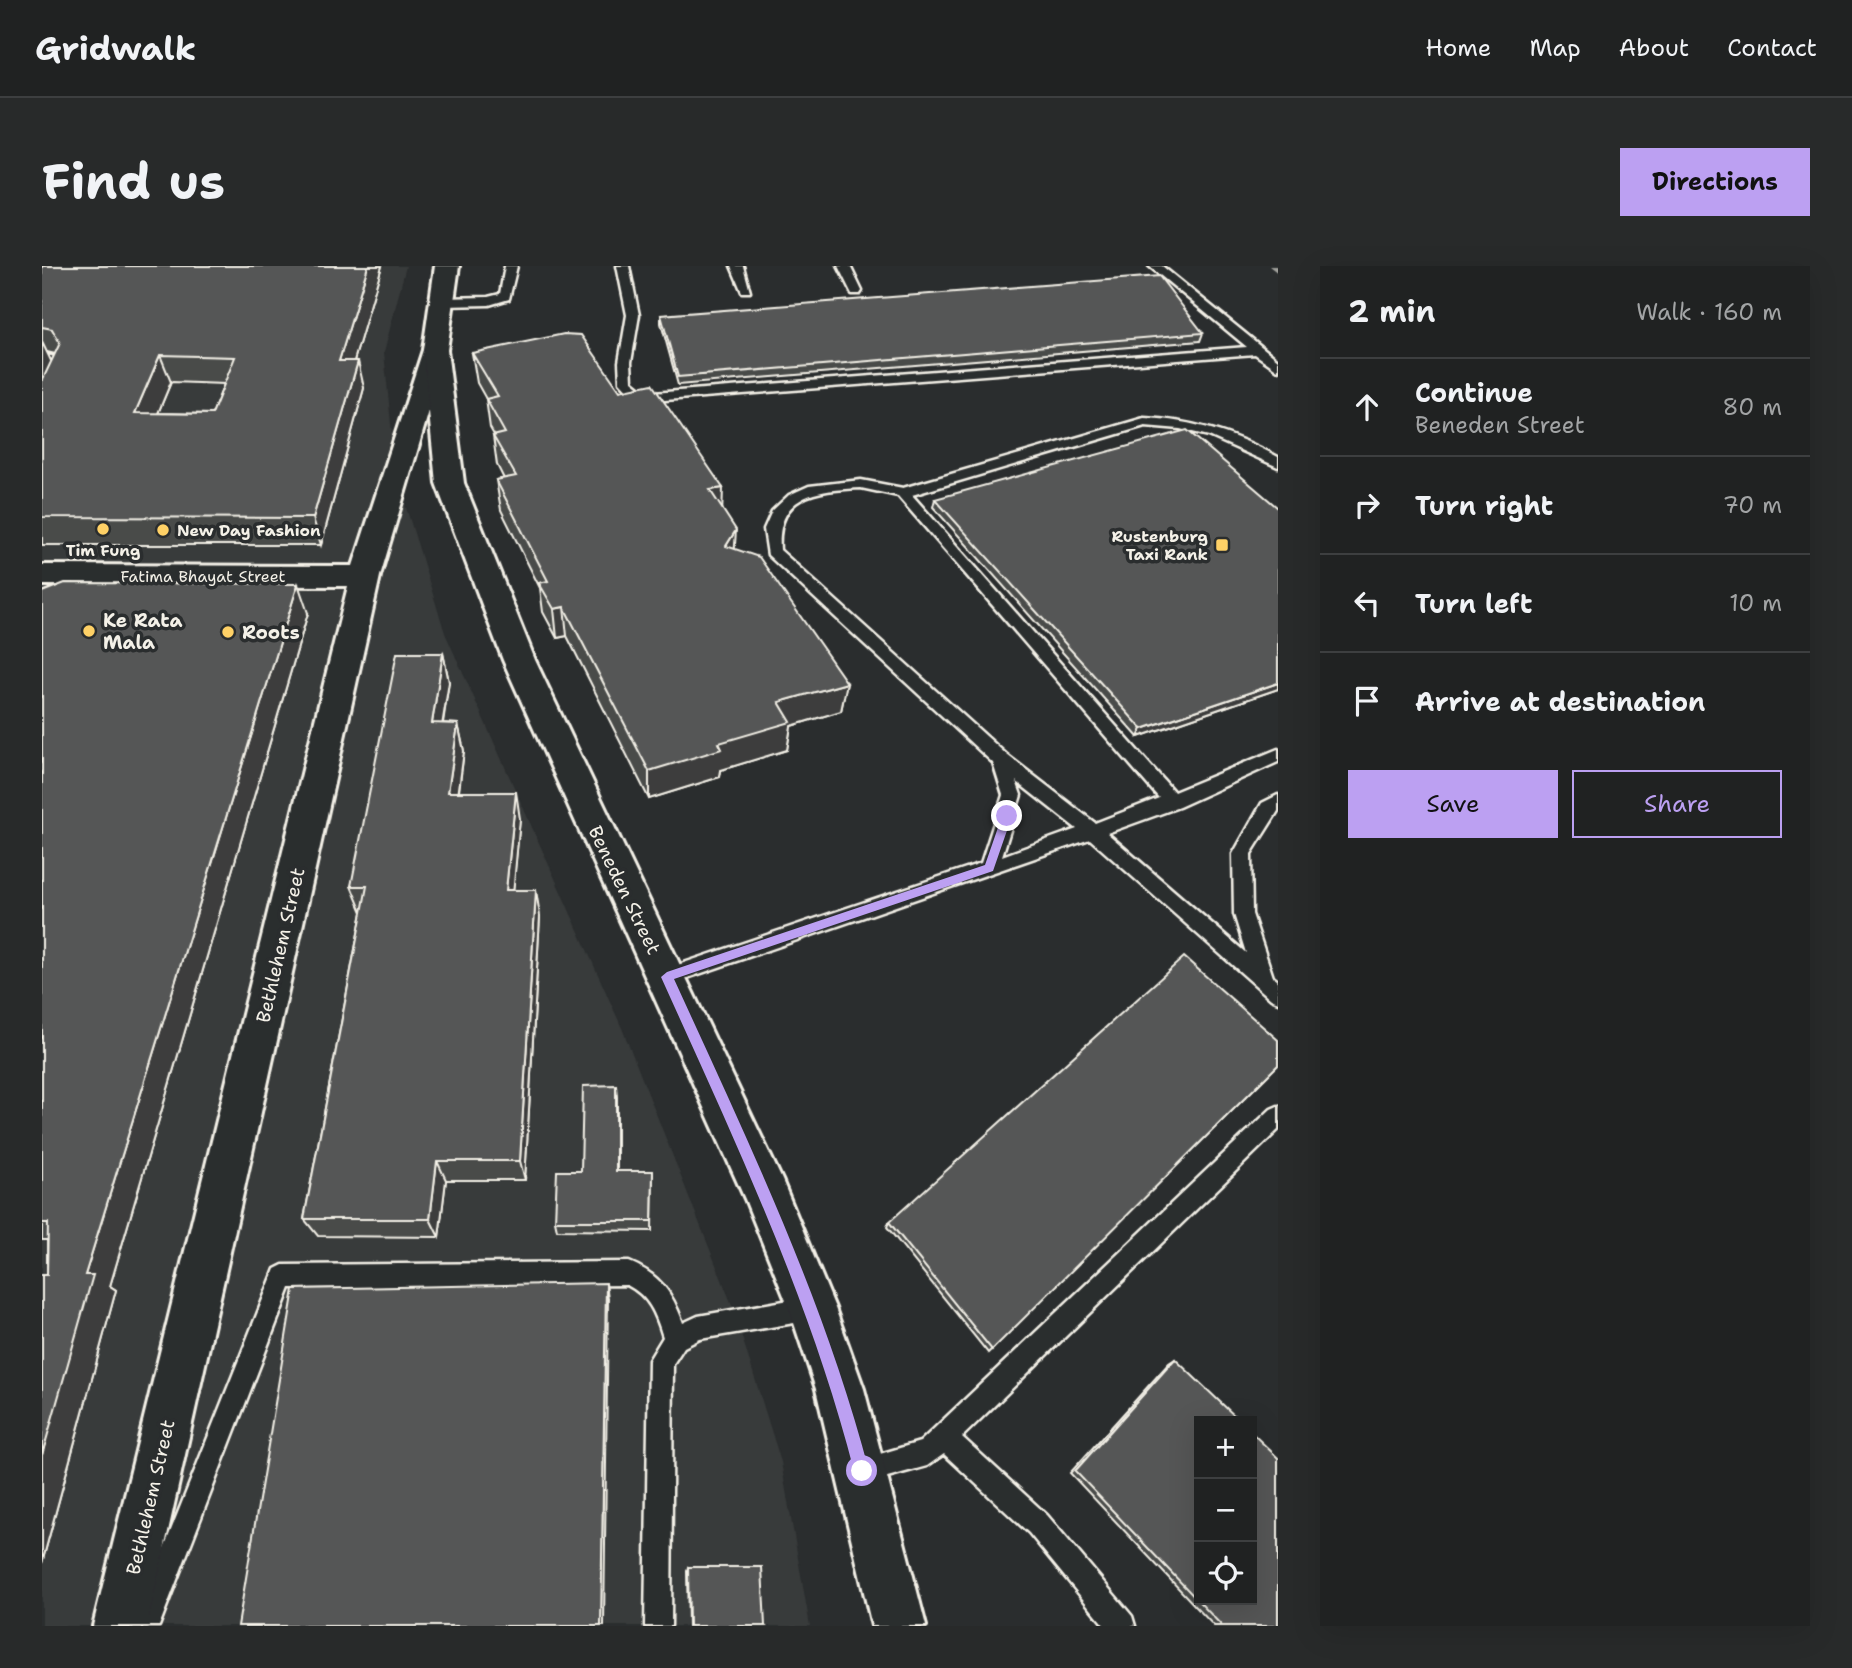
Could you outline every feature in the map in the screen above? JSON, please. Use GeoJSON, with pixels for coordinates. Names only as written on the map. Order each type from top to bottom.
{"type":"FeatureCollection","features":[{"type":"Feature","properties":{"kind":"street","name":"Bethlehem Street"},"geometry":{"type":"LineString","coordinates":[[120,1626],[365,576],[435,350],[447,266]]}},
{"type":"Feature","properties":{"kind":"street","name":"Beneden Street"},"geometry":{"type":"LineString","coordinates":[[435,350],[450,483],[470,539],[524,672],[766,1195],[812,1308],[840,1389],[900,1626]]}},
{"type":"Feature","properties":{"kind":"street","name":"Fatima Bhayat Street"},"geometry":{"type":"LineString","coordinates":[[42,575],[365,576]]}},
{"type":"Feature","properties":{"kind":"lane"},"geometry":{"type":"LineString","coordinates":[[443,302],[489,301],[505,296],[511,266]]}},
{"type":"Feature","properties":{"kind":"lane"},"geometry":{"type":"LineString","coordinates":[[624,266],[633,315],[625,362],[626,382],[638,392],[652,397],[1255,350]]}},
{"type":"Feature","properties":{"kind":"lane"},"geometry":{"type":"LineString","coordinates":[[737,266],[746,290]]}},
{"type":"Feature","properties":{"kind":"lane"},"geometry":{"type":"LineString","coordinates":[[844,266],[856,291]]}},
{"type":"Feature","properties":{"kind":"lane"},"geometry":{"type":"LineString","coordinates":[[1155,266],[1278,366]]}},
{"type":"Feature","properties":{"kind":"lane"},"geometry":{"type":"LineString","coordinates":[[42,358],[60,362],[64,369],[42,416]]}},
{"type":"Feature","properties":{"kind":"lane"},"geometry":{"type":"LineString","coordinates":[[904,493],[1144,422],[1172,422],[1201,428],[1228,437],[1278,463]]}},
{"type":"Feature","properties":{"kind":"lane"},"geometry":{"type":"LineString","coordinates":[[1172,803],[904,493],[880,485],[851,482],[806,493],[788,502],[774,517],[768,533],[773,552],[1000,760],[1094,832],[1272,988]]}},
{"type":"Feature","properties":{"kind":"lane"},"geometry":{"type":"LineString","coordinates":[[667,977],[1094,832],[1172,803],[1278,755]]}},
{"type":"Feature","properties":{"kind":"lane"},"geometry":{"type":"LineString","coordinates":[[989,868],[1012,795],[1000,760]]}},
{"type":"Feature","properties":{"kind":"lane"},"geometry":{"type":"LineString","coordinates":[[1272,988],[1243,914],[1242,854],[1268,808],[1278,802]]}},
{"type":"Feature","properties":{"kind":"lane"},"geometry":{"type":"LineString","coordinates":[[862,1471],[927,1453],[1278,1116]]}},
{"type":"Feature","properties":{"kind":"lane"},"geometry":{"type":"LineString","coordinates":[[146,1626],[283,1277],[629,1273],[648,1282],[663,1299],[676,1339]]}},
{"type":"Feature","properties":{"kind":"lane"},"geometry":{"type":"LineString","coordinates":[[658,1626],[661,1360],[676,1339],[698,1328],[812,1308]]}},
{"type":"Feature","properties":{"kind":"lane"},"geometry":{"type":"LineString","coordinates":[[944,1437],[1038,1524],[1122,1626]]}},
{"type":"Feature","properties":{"kind":"shaded area"},"geometry":{"type":"Polygon","coordinates":[[[42,266],[406,266],[384,352],[396,475],[445,633],[622,1028],[732,1305],[781,1462],[810,1626],[42,1626],[42,266]]]}},
{"type":"Feature","properties":{"kind":"building"},"geometry":{"type":"Polygon","coordinates":[[[42,266],[368,266],[339,361],[358,361],[313,518],[42,517],[42,381],[60,343],[52,329],[42,327],[42,266]],[[160,355],[135,413],[212,414],[235,357],[160,355]]]}},
{"type":"Feature","properties":{"kind":"building"},"geometry":{"type":"Polygon","coordinates":[[[1159,276],[1203,333],[678,377],[661,315],[1159,276]]]}},
{"type":"Feature","properties":{"kind":"building"},"geometry":{"type":"Polygon","coordinates":[[[564,334],[581,335],[620,391],[652,384],[723,488],[710,490],[736,530],[726,546],[759,557],[847,683],[779,702],[791,722],[719,743],[722,749],[649,771],[564,607],[554,609],[539,583],[548,581],[496,480],[516,476],[493,436],[505,433],[486,399],[498,396],[472,353],[564,334]]]}},
{"type":"Feature","properties":{"kind":"building"},"geometry":{"type":"Polygon","coordinates":[[[1187,430],[1278,508],[1278,683],[1142,729],[935,499],[1187,430]]]}},
{"type":"Feature","properties":{"kind":"building"},"geometry":{"type":"Polygon","coordinates":[[[65,583],[298,584],[85,1275],[93,1275],[42,1455],[42,1275],[47,1275],[48,1223],[42,1223],[42,592],[65,583]]]}},
{"type":"Feature","properties":{"kind":"building"},"geometry":{"type":"Polygon","coordinates":[[[397,653],[443,653],[432,723],[458,724],[448,792],[516,792],[506,890],[536,890],[520,1161],[437,1161],[430,1219],[304,1219],[367,886],[351,886],[397,653]]]}},
{"type":"Feature","properties":{"kind":"building"},"geometry":{"type":"Polygon","coordinates":[[[1184,957],[1278,1040],[1278,1065],[992,1350],[889,1222],[1184,957]]]}},
{"type":"Feature","properties":{"kind":"building"},"geometry":{"type":"Polygon","coordinates":[[[616,1085],[616,1171],[653,1171],[652,1221],[555,1221],[557,1171],[581,1171],[583,1086],[616,1085]]]}},
{"type":"Feature","properties":{"kind":"building"},"geometry":{"type":"Polygon","coordinates":[[[606,1283],[601,1626],[238,1626],[294,1289],[606,1283]]]}},
{"type":"Feature","properties":{"kind":"building"},"geometry":{"type":"Polygon","coordinates":[[[1175,1359],[1235,1416],[1194,1416],[1194,1596],[1075,1471],[1175,1359]]]}},
{"type":"Feature","properties":{"kind":"building"},"geometry":{"type":"Polygon","coordinates":[[[1257,1438],[1278,1458],[1278,1626],[1222,1626],[1202,1605],[1257,1605],[1257,1438]]]}},
{"type":"Feature","properties":{"kind":"building"},"geometry":{"type":"Polygon","coordinates":[[[688,1567],[762,1567],[765,1626],[689,1626],[688,1567]]]}},
{"type":"Feature","properties":{"kind":"waterway"},"geometry":{"type":"LineString","coordinates":[[1272,266],[1278,271]]}},
{"type":"Feature","properties":{"kind":"place","name":"Tim Fung"},"geometry":{"type":"Point","coordinates":[103,529]}},
{"type":"Feature","properties":{"kind":"place","name":"New Day Fashion"},"geometry":{"type":"Point","coordinates":[163,530]}},
{"type":"Feature","properties":{"kind":"place","name":"Rustenburg Taxi Rank"},"geometry":{"type":"Point","coordinates":[1222,545]}},
{"type":"Feature","properties":{"kind":"place","name":"Ke Rata Mala"},"geometry":{"type":"Point","coordinates":[89,631]}},
{"type":"Feature","properties":{"kind":"place","name":"Roots"},"geometry":{"type":"Point","coordinates":[228,632]}},
{"type":"Feature","properties":{"kind":"route"},"geometry":{"type":"LineString","coordinates":[[862,1471],[840,1389],[812,1308],[766,1195],[667,977],[989,868],[1007,816]]}}]}
